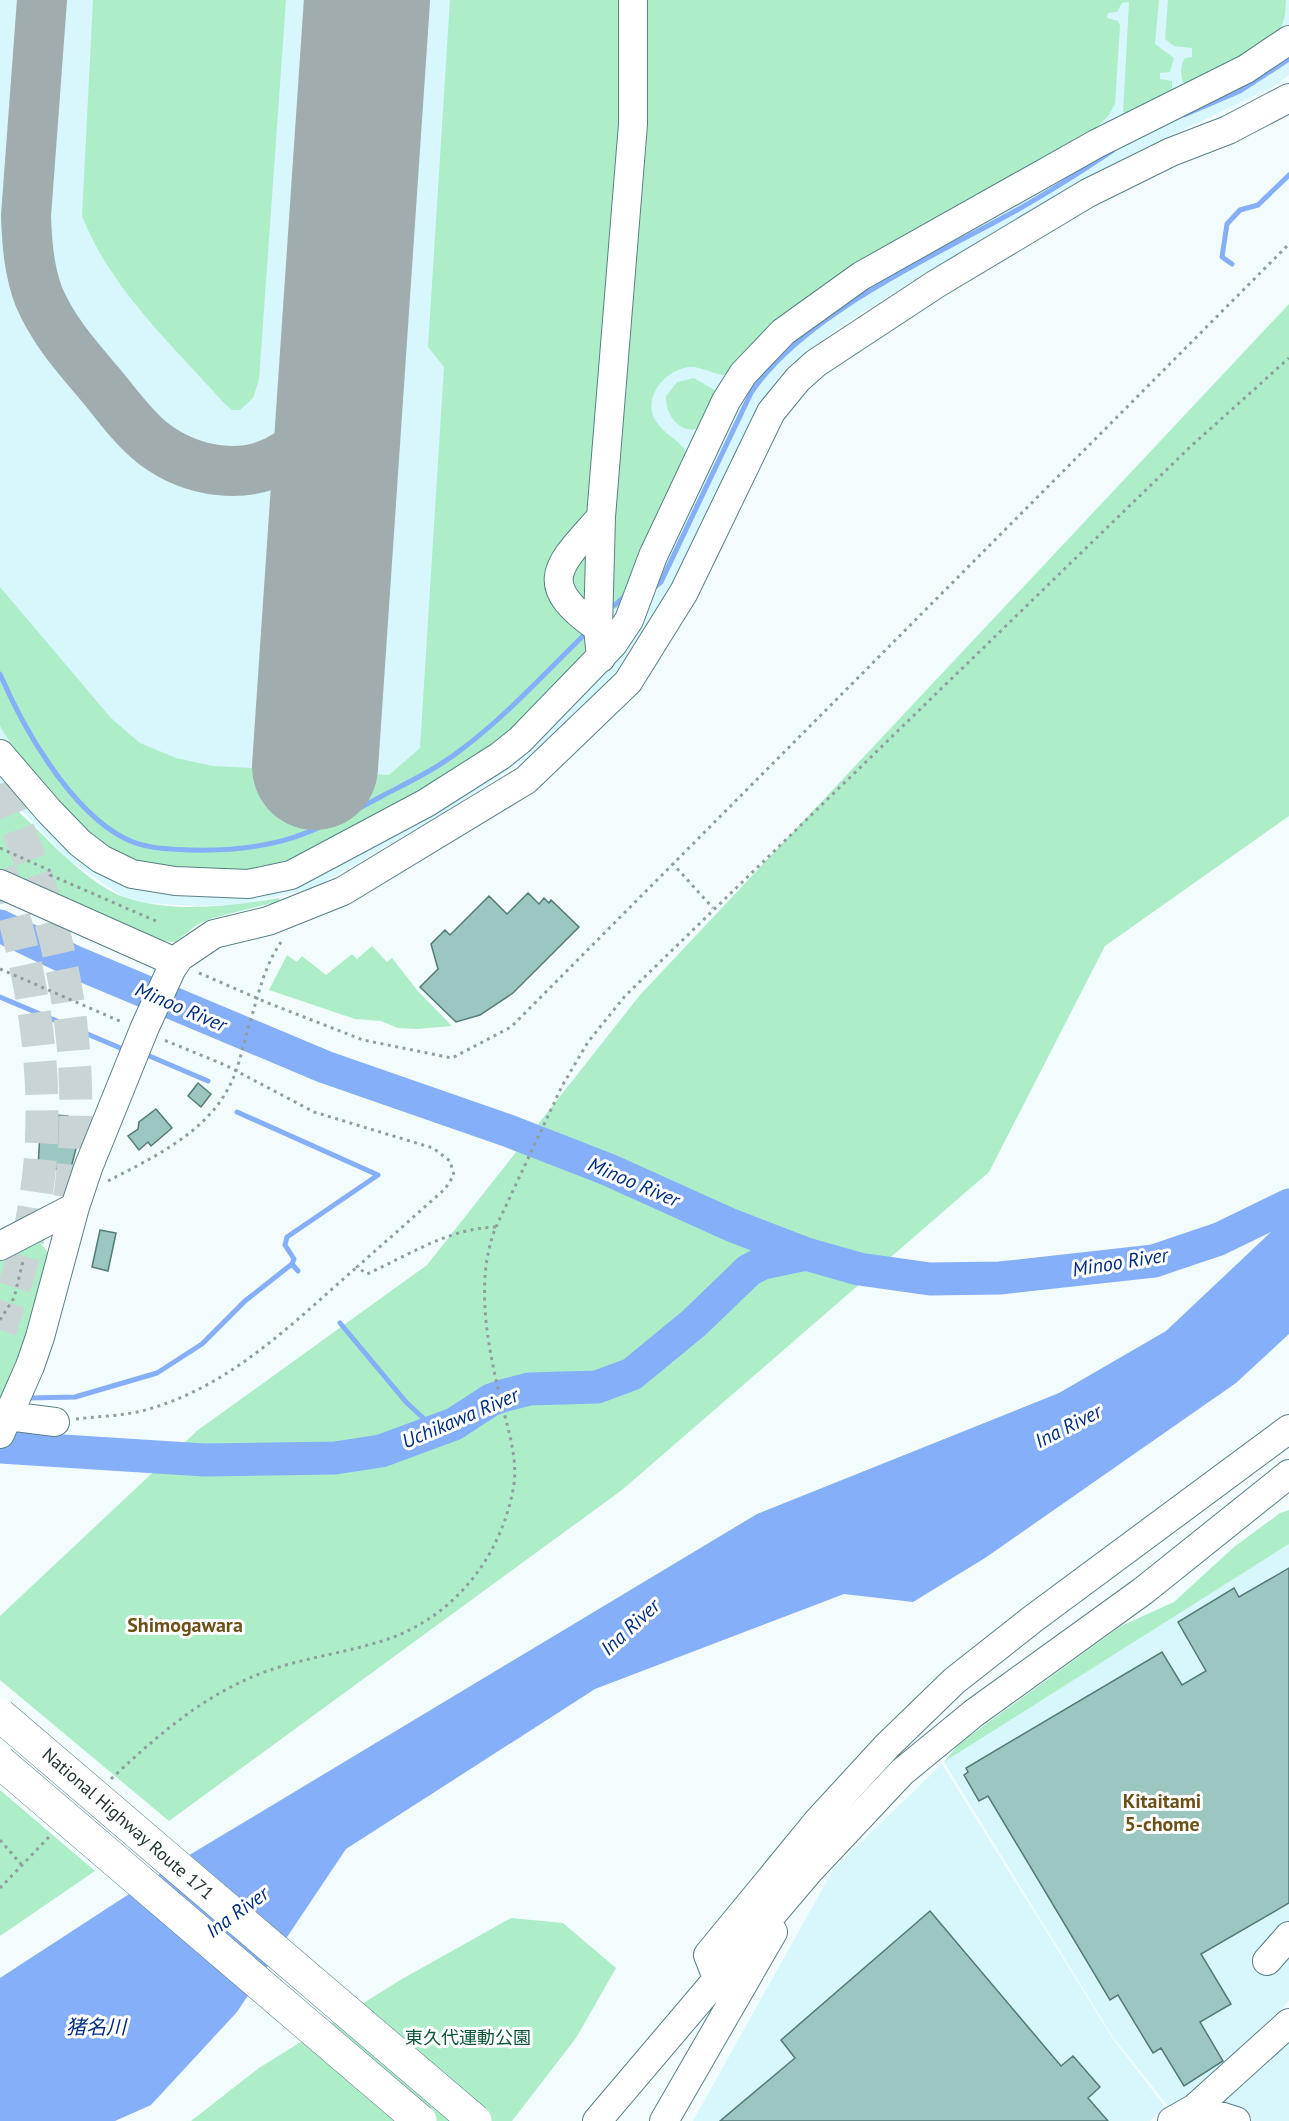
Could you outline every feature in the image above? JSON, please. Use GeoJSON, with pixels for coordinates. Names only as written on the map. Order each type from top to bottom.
{"type":"FeatureCollection","features":[{"type":"Feature","properties":{"kind":"highway","name":"National Highway Route 171"},"geometry":{"type":"LineString","coordinates":[[0,1715],[475,2121]]}},
{"type":"Feature","properties":{"kind":"highway","name":"National Highway Route 171"},"geometry":{"type":"LineString","coordinates":[[0,1762],[420,2121]]}},
{"type":"Feature","properties":{"kind":"street"},"geometry":{"type":"LineString","coordinates":[[602,658],[598,628],[602,517],[633,124],[633,0]]}},
{"type":"Feature","properties":{"kind":"street"},"geometry":{"type":"LineString","coordinates":[[0,754],[80,843],[116,868],[145,877],[216,884],[265,881],[311,866],[470,777],[531,730],[602,658],[629,620],[653,556],[726,401],[743,374],[783,332],[861,276],[1096,144],[1246,69],[1289,40]]}},
{"type":"Feature","properties":{"kind":"street"},"geometry":{"type":"LineString","coordinates":[[55,1422],[4,1425],[40,1337],[76,1202],[145,1029],[174,965],[191,948],[214,934],[268,921],[343,891],[526,780],[628,682],[684,592],[771,412],[798,379],[816,363],[936,284],[1088,193],[1171,152],[1228,130],[1289,98]]}},
{"type":"Feature","properties":{"kind":"street"},"geometry":{"type":"LineString","coordinates":[[598,628],[568,605],[561,589],[560,572],[566,557],[602,517]]}},
{"type":"Feature","properties":{"kind":"street"},"geometry":{"type":"LineString","coordinates":[[0,884],[174,965]]}},
{"type":"Feature","properties":{"kind":"street"},"geometry":{"type":"LineString","coordinates":[[0,1246],[76,1202]]}},
{"type":"Feature","properties":{"kind":"street"},"geometry":{"type":"LineString","coordinates":[[717,1978],[708,1955],[818,1821],[887,1746],[954,1681],[1025,1625],[1289,1429]]}},
{"type":"Feature","properties":{"kind":"street"},"geometry":{"type":"LineString","coordinates":[[597,2121],[809,1870],[902,1772],[974,1713],[1143,1591],[1283,1485]]}},
{"type":"Feature","properties":{"kind":"street"},"geometry":{"type":"LineString","coordinates":[[664,2121],[809,1870]]}},
{"type":"Feature","properties":{"kind":"street"},"geometry":{"type":"LineString","coordinates":[[1267,1961],[1289,1936]]}},
{"type":"Feature","properties":{"kind":"street"},"geometry":{"type":"LineString","coordinates":[[1183,2114],[1289,2024]]}},
{"type":"Feature","properties":{"kind":"street"},"geometry":{"type":"LineString","coordinates":[[1183,2114],[1236,2121]]}},
{"type":"Feature","properties":{"kind":"path"},"geometry":{"type":"LineString","coordinates":[[174,965],[363,1040],[452,1058],[511,1027],[1289,244]]}},
{"type":"Feature","properties":{"kind":"path"},"geometry":{"type":"LineString","coordinates":[[106,1783],[186,1713],[226,1690],[270,1670],[388,1639],[432,1619],[470,1583],[491,1554],[513,1490],[513,1454],[497,1386],[485,1295],[488,1257],[496,1227],[562,1086],[588,1042],[625,996],[713,908],[1189,448],[1289,358]]}},
{"type":"Feature","properties":{"kind":"path"},"geometry":{"type":"LineString","coordinates":[[0,848],[51,871],[50,875],[156,921]]}},
{"type":"Feature","properties":{"kind":"path"},"geometry":{"type":"LineString","coordinates":[[672,863],[713,908]]}},
{"type":"Feature","properties":{"kind":"path"},"geometry":{"type":"LineString","coordinates":[[76,1202],[193,1131],[220,1104],[235,1071],[255,998],[269,960],[304,908]]}},
{"type":"Feature","properties":{"kind":"path"},"geometry":{"type":"LineString","coordinates":[[0,969],[145,1029],[235,1071],[314,1112],[433,1148],[442,1153],[453,1165],[453,1175],[445,1189],[357,1268],[242,1365],[194,1393],[147,1410],[55,1422]]}},
{"type":"Feature","properties":{"kind":"path"},"geometry":{"type":"LineString","coordinates":[[357,1268],[367,1274],[445,1237],[475,1228],[496,1227]]}},
{"type":"Feature","properties":{"kind":"path"},"geometry":{"type":"LineString","coordinates":[[0,1320],[14,1298],[25,1259]]}},
{"type":"Feature","properties":{"kind":"path"},"geometry":{"type":"LineString","coordinates":[[0,1888],[21,1864],[53,1834]]}},
{"type":"Feature","properties":{"kind":"path"},"geometry":{"type":"LineString","coordinates":[[0,1840],[21,1864]]}},
{"type":"Feature","properties":{"kind":"shaded area"},"geometry":{"type":"Polygon","coordinates":[[[0,0],[1289,0],[1289,75],[1273,87],[1128,156],[995,238],[928,271],[841,326],[786,368],[761,401],[659,616],[622,667],[539,750],[444,813],[312,889],[234,905],[197,906],[146,903],[122,896],[67,859],[0,787],[0,0]]]}},
{"type":"Feature","properties":{"kind":"shaded area"},"geometry":{"type":"Polygon","coordinates":[[[1289,1544],[1289,2000],[1273,2021],[1196,2091],[1168,2106],[1113,2037],[944,1762],[1289,1544]]]}},
{"type":"Feature","properties":{"kind":"shaded area"},"geometry":{"type":"Polygon","coordinates":[[[942,1764],[1113,2039],[1166,2108],[1150,2121],[693,2121],[834,1868],[942,1764]]]}},
{"type":"Feature","properties":{"kind":"shaded area"},"geometry":{"type":"Polygon","coordinates":[[[1289,2030],[1289,2121],[1188,2121],[1289,2030]]]}},
{"type":"Feature","properties":{"kind":"green space"},"geometry":{"type":"Polygon","coordinates":[[[93,0],[286,0],[259,380],[253,398],[240,410],[232,410],[224,403],[144,315],[109,268],[82,216],[93,0]]]}},
{"type":"Feature","properties":{"kind":"green space"},"geometry":{"type":"Polygon","coordinates":[[[450,0],[625,0],[626,100],[590,509],[564,544],[582,626],[591,650],[544,700],[492,746],[462,767],[291,860],[253,869],[210,871],[144,864],[120,856],[86,832],[21,760],[0,726],[0,587],[111,718],[140,743],[176,758],[213,766],[389,775],[420,748],[444,367],[428,347],[450,0]]]}},
{"type":"Feature","properties":{"kind":"green space"},"geometry":{"type":"Polygon","coordinates":[[[642,0],[1159,0],[1155,44],[1174,58],[1170,72],[1160,73],[1160,79],[1172,81],[1172,90],[1127,117],[1123,114],[1129,2],[1122,3],[1117,12],[1108,13],[1107,18],[1118,21],[1120,25],[1115,104],[1109,115],[1090,134],[727,375],[691,367],[673,372],[666,378],[654,393],[652,411],[658,425],[687,453],[621,607],[611,610],[609,602],[642,0]]]}},
{"type":"Feature","properties":{"kind":"green space"},"geometry":{"type":"Polygon","coordinates":[[[1168,0],[1286,0],[1285,15],[1279,36],[1189,86],[1184,84],[1181,71],[1185,58],[1192,57],[1192,48],[1174,46],[1165,39],[1168,0]]]}},
{"type":"Feature","properties":{"kind":"green space"},"geometry":{"type":"Polygon","coordinates":[[[1289,304],[1289,816],[1105,946],[989,1172],[622,1490],[169,1821],[0,1680],[0,1616],[198,1430],[427,1265],[640,995],[1289,304]]]}},
{"type":"Feature","properties":{"kind":"green space"},"geometry":{"type":"Polygon","coordinates":[[[694,378],[716,391],[696,429],[690,429],[678,425],[670,415],[666,396],[677,382],[694,378]]]}},
{"type":"Feature","properties":{"kind":"green space"},"geometry":{"type":"Polygon","coordinates":[[[589,547],[590,612],[570,587],[581,551],[589,547]]]}},
{"type":"Feature","properties":{"kind":"green space"},"geometry":{"type":"Polygon","coordinates":[[[0,788],[14,807],[71,862],[114,893],[143,902],[182,907],[221,906],[279,898],[280,901],[213,918],[198,924],[175,942],[162,941],[0,871],[0,788]]]}},
{"type":"Feature","properties":{"kind":"green space"},"geometry":{"type":"Polygon","coordinates":[[[372,946],[387,962],[392,958],[417,990],[452,1026],[398,1028],[381,1021],[355,1019],[269,990],[287,955],[297,962],[302,956],[326,975],[352,954],[357,959],[372,946]]]}},
{"type":"Feature","properties":{"kind":"green space"},"geometry":{"type":"Polygon","coordinates":[[[36,1238],[51,1256],[36,1310],[0,1407],[0,1260],[36,1238]]]}},
{"type":"Feature","properties":{"kind":"green space"},"geometry":{"type":"Polygon","coordinates":[[[1289,1510],[1289,1544],[944,1762],[960,1743],[1121,1626],[1174,1602],[1234,1547],[1280,1513],[1289,1510]]]}},
{"type":"Feature","properties":{"kind":"green space"},"geometry":{"type":"Polygon","coordinates":[[[0,1790],[95,1871],[0,1936],[0,1790]]]}},
{"type":"Feature","properties":{"kind":"green space","name":"東久代運動公園"},"geometry":{"type":"Polygon","coordinates":[[[511,1918],[563,1923],[616,1968],[576,2038],[512,2121],[191,2121],[259,2068],[402,1979],[511,1918]]]}},
{"type":"Feature","properties":{"kind":"water","name":"猪名川"},"geometry":{"type":"Polygon","coordinates":[[[1289,1215],[1289,1334],[1236,1383],[985,1558],[913,1602],[844,1594],[595,1689],[346,1849],[237,2012],[151,2105],[115,2121],[0,2121],[0,1978],[186,1857],[757,1514],[1059,1393],[1166,1331],[1289,1215]]]}},
{"type":"Feature","properties":{"kind":"building"},"geometry":{"type":"Polygon","coordinates":[[[528,893],[539,904],[544,898],[549,903],[551,900],[579,927],[513,993],[480,1015],[456,1022],[420,987],[438,969],[431,944],[445,930],[450,935],[489,896],[507,914],[528,893]]]}},
{"type":"Feature","properties":{"kind":"building"},"geometry":{"type":"Polygon","coordinates":[[[198,1083],[211,1094],[201,1107],[188,1096],[198,1083]]]}},
{"type":"Feature","properties":{"kind":"building"},"geometry":{"type":"Polygon","coordinates":[[[156,1109],[172,1128],[151,1146],[148,1142],[139,1150],[128,1136],[138,1129],[139,1122],[156,1109]]]}},
{"type":"Feature","properties":{"kind":"building"},"geometry":{"type":"Polygon","coordinates":[[[41,1114],[68,1116],[66,1144],[77,1145],[71,1168],[65,1167],[65,1170],[38,1168],[41,1114]]]}},
{"type":"Feature","properties":{"kind":"building"},"geometry":{"type":"Polygon","coordinates":[[[100,1230],[116,1233],[108,1271],[92,1267],[100,1230]]]}},
{"type":"Feature","properties":{"kind":"building"},"geometry":{"type":"Polygon","coordinates":[[[1289,1568],[1289,1903],[1201,1954],[1231,2004],[1200,2022],[1223,2061],[1184,2086],[1161,2048],[1153,2053],[1118,1995],[1110,2000],[988,1796],[979,1801],[964,1775],[968,1772],[966,1768],[1162,1652],[1182,1685],[1206,1671],[1178,1622],[1234,1588],[1239,1597],[1289,1568]]]}},
{"type":"Feature","properties":{"kind":"building"},"geometry":{"type":"Polygon","coordinates":[[[930,1911],[1061,2066],[1073,2056],[1100,2087],[1088,2098],[1108,2121],[720,2121],[795,2058],[781,2040],[930,1911]]]}},
{"type":"Feature","properties":{"kind":"waterway"},"geometry":{"type":"LineString","coordinates":[[1184,115],[1240,91],[1289,59]]}},
{"type":"Feature","properties":{"kind":"waterway"},"geometry":{"type":"LineString","coordinates":[[651,590],[661,582],[751,393],[772,366],[799,341],[862,296],[1025,206],[1112,151]]}},
{"type":"Feature","properties":{"kind":"waterway"},"geometry":{"type":"LineString","coordinates":[[1232,264],[1222,257],[1227,224],[1240,210],[1258,205],[1289,175]]}},
{"type":"Feature","properties":{"kind":"waterway"},"geometry":{"type":"LineString","coordinates":[[615,605],[627,594]]}},
{"type":"Feature","properties":{"kind":"waterway"},"geometry":{"type":"LineString","coordinates":[[0,674],[21,718],[50,766],[85,808],[104,825],[132,842],[148,846],[221,850],[270,844],[313,830],[358,809],[434,768],[453,756],[493,723],[582,637]]}},
{"type":"Feature","properties":{"kind":"waterway","name":"Minoo River"},"geometry":{"type":"LineString","coordinates":[[0,926],[77,963],[325,1067],[509,1131],[609,1170],[731,1225],[806,1254],[859,1269],[930,1279],[1000,1278],[1154,1261],[1219,1239],[1289,1205]]}},
{"type":"Feature","properties":{"kind":"waterway"},"geometry":{"type":"LineString","coordinates":[[0,997],[125,1050]]}},
{"type":"Feature","properties":{"kind":"waterway"},"geometry":{"type":"LineString","coordinates":[[147,1055],[208,1081]]}},
{"type":"Feature","properties":{"kind":"waterway"},"geometry":{"type":"LineString","coordinates":[[237,1112],[378,1175],[287,1237],[285,1245],[294,1259],[292,1264]]}},
{"type":"Feature","properties":{"kind":"waterway","name":"Uchikawa River"},"geometry":{"type":"LineString","coordinates":[[0,1447],[204,1460],[335,1458],[381,1451],[454,1424],[491,1400],[502,1396],[529,1389],[597,1387],[632,1374],[694,1323],[749,1270],[763,1263],[806,1254]]}},
{"type":"Feature","properties":{"kind":"waterway"},"geometry":{"type":"LineString","coordinates":[[28,1398],[75,1397],[157,1373],[202,1344],[245,1301],[292,1264],[298,1271]]}},
{"type":"Feature","properties":{"kind":"waterway"},"geometry":{"type":"LineString","coordinates":[[340,1323],[406,1402],[437,1431]]}},
{"type":"Feature","properties":{"kind":"taxiway"},"geometry":{"type":"LineString","coordinates":[[42,0],[26,216],[28,247],[39,297],[58,332],[82,363],[132,423],[154,444],[169,454],[202,467],[237,471],[254,469],[271,463],[287,455],[309,437],[330,405],[342,365]]}},
{"type":"Feature","properties":{"kind":"runway"},"geometry":{"type":"LineString","coordinates":[[315,767],[367,0]]}},
{"type":"Feature","properties":{"kind":"tunnel"},"geometry":{"type":"LineString","coordinates":[[0,784],[48,912],[58,948],[71,1023],[76,1101],[72,1178],[67,1214]]}},
{"type":"Feature","properties":{"kind":"tunnel"},"geometry":{"type":"LineString","coordinates":[[0,870],[24,960],[33,1006],[42,1099],[37,1192],[25,1250],[0,1330]]}},
{"type":"Feature","properties":{"kind":"district","name":"Shimogawara"},"geometry":{"type":"Point","coordinates":[185,1625]}},
{"type":"Feature","properties":{"kind":"district","name":"Kitaitami 5-chome"},"geometry":{"type":"Point","coordinates":[1162,1812]}},
{"type":"Feature","properties":{"kind":"water label","name":"Ina River"},"geometry":{"type":"Point","coordinates":[1068,1426]}},
{"type":"Feature","properties":{"kind":"water label","name":"Ina River"},"geometry":{"type":"Point","coordinates":[630,1627]}},
{"type":"Feature","properties":{"kind":"water label","name":"Ina River"},"geometry":{"type":"Point","coordinates":[237,1912]}}]}
